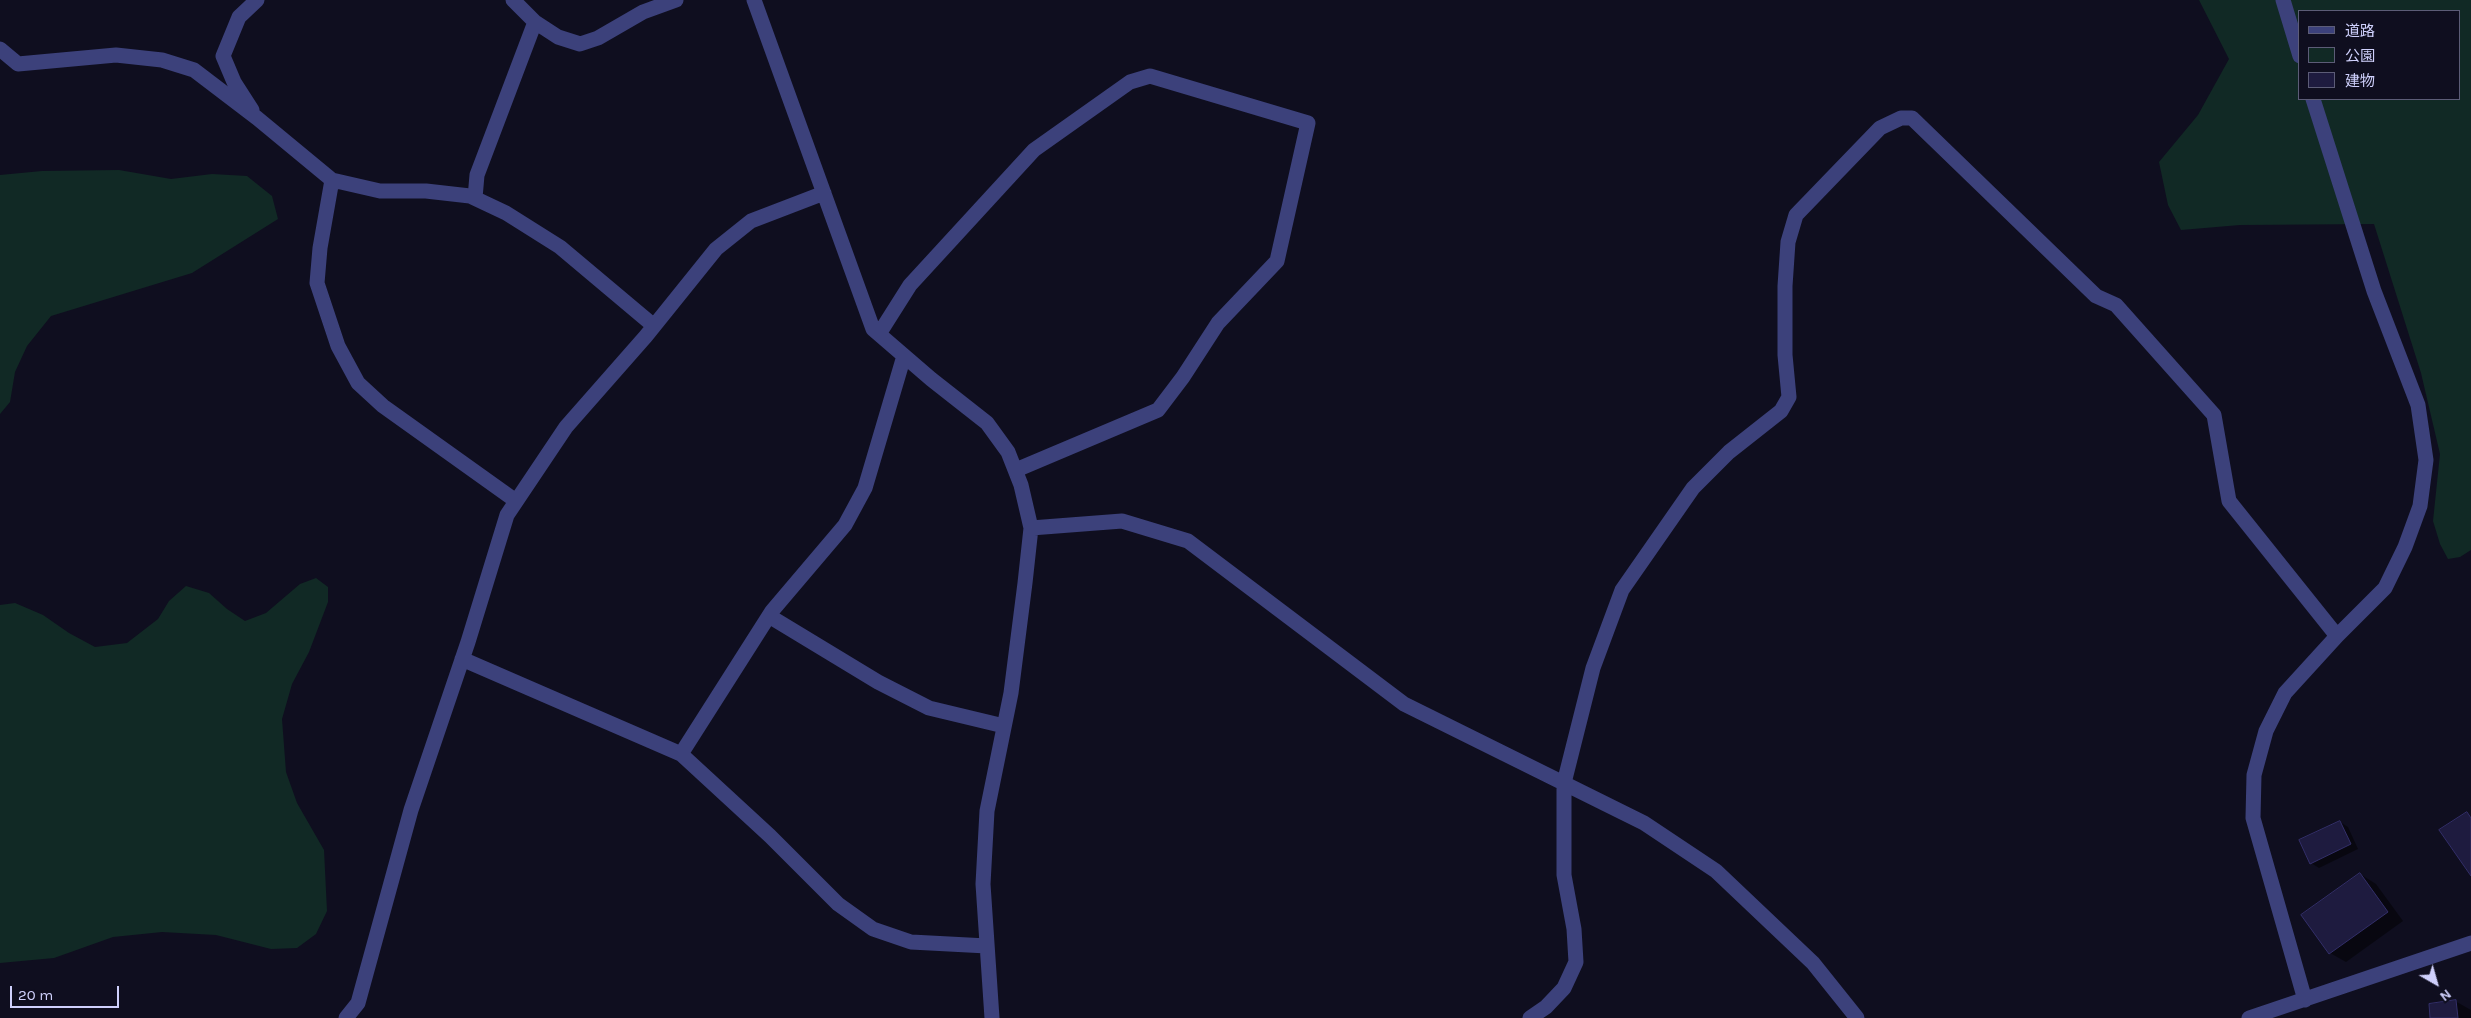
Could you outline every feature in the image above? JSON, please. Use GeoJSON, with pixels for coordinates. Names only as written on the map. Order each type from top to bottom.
{"type":"FeatureCollection","features":[{"type":"Feature","properties":{"kind":"street"},"geometry":{"type":"LineString","coordinates":[[257,0],[239,17],[223,56],[234,82],[257,118]]}},
{"type":"Feature","properties":{"kind":"street"},"geometry":{"type":"LineString","coordinates":[[513,0],[535,22],[558,38],[580,44],[598,38],[643,12],[676,0]]}},
{"type":"Feature","properties":{"kind":"street"},"geometry":{"type":"LineString","coordinates":[[754,0],[873,329],[987,423],[1008,452],[1022,485],[1031,528],[1012,693],[987,811],[983,884],[992,1018]]}},
{"type":"Feature","properties":{"kind":"street"},"geometry":{"type":"LineString","coordinates":[[2283,0],[2298,49]]}},
{"type":"Feature","properties":{"kind":"street"},"geometry":{"type":"LineString","coordinates":[[474,198],[477,175],[535,22]]}},
{"type":"Feature","properties":{"kind":"street"},"geometry":{"type":"LineString","coordinates":[[0,49],[18,64],[116,55],[162,60],[194,70],[257,118],[332,180],[380,191],[426,191],[474,198],[506,213],[560,247],[654,326]]}},
{"type":"Feature","properties":{"kind":"street"},"geometry":{"type":"LineString","coordinates":[[879,334],[910,286],[1034,150],[1130,82],[1150,76],[1308,123],[1277,261],[1218,323],[1183,377],[1158,410],[1016,470]]}},
{"type":"Feature","properties":{"kind":"street"},"geometry":{"type":"LineString","coordinates":[[2305,1000],[2253,818],[2254,775],[2266,731],[2285,693],[2336,636],[2385,588],[2405,546],[2420,506],[2426,460],[2418,405],[2374,291],[2313,100]]}},
{"type":"Feature","properties":{"kind":"street"},"geometry":{"type":"LineString","coordinates":[[1530,1018],[1546,1007],[1564,988],[1576,962],[1574,929],[1564,875],[1564,783],[1593,668],[1622,590],[1693,488],[1729,452],[1781,411],[1789,397],[1785,355],[1785,286],[1788,242],[1796,216],[1880,128],[1901,118],[1912,118],[2096,296],[2116,305],[2214,415],[2229,501],[2336,636]]}},
{"type":"Feature","properties":{"kind":"street"},"geometry":{"type":"LineString","coordinates":[[332,180],[320,248],[317,283],[338,346],[358,383],[383,406],[516,501]]}},
{"type":"Feature","properties":{"kind":"street"},"geometry":{"type":"LineString","coordinates":[[346,1018],[358,1003],[410,810],[462,659],[507,515],[566,428],[654,326],[716,249],[751,221],[824,193]]}},
{"type":"Feature","properties":{"kind":"street"},"geometry":{"type":"LineString","coordinates":[[681,754],[769,616],[845,526],[865,488],[904,356]]}},
{"type":"Feature","properties":{"kind":"street"},"geometry":{"type":"LineString","coordinates":[[1031,528],[1122,521],[1188,541],[1404,704],[1644,823],[1716,871],[1813,963],[1856,1018]]}},
{"type":"Feature","properties":{"kind":"street"},"geometry":{"type":"LineString","coordinates":[[769,616],[878,682],[929,708],[1004,726]]}},
{"type":"Feature","properties":{"kind":"street"},"geometry":{"type":"LineString","coordinates":[[462,659],[681,754],[770,836],[838,904],[873,929],[911,942],[987,946]]}},
{"type":"Feature","properties":{"kind":"street"},"geometry":{"type":"LineString","coordinates":[[2249,1018],[2471,943]]}},
{"type":"Feature","properties":{"kind":"green space"},"geometry":{"type":"Polygon","coordinates":[[[2199,0],[2471,0],[2471,550],[2460,557],[2448,559],[2440,544],[2433,521],[2440,454],[2421,373],[2374,224],[2240,225],[2181,230],[2168,205],[2159,162],[2198,115],[2229,59],[2199,0]]]}},
{"type":"Feature","properties":{"kind":"green space"},"geometry":{"type":"Polygon","coordinates":[[[119,170],[171,179],[212,174],[247,176],[272,196],[278,219],[192,273],[51,316],[27,346],[15,372],[10,402],[0,414],[0,175],[42,171],[119,170]]]}},
{"type":"Feature","properties":{"kind":"green space"},"geometry":{"type":"Polygon","coordinates":[[[316,578],[328,587],[328,602],[309,652],[292,684],[282,719],[286,772],[297,803],[324,850],[327,911],[316,934],[297,948],[271,949],[216,935],[162,932],[113,937],[54,958],[0,963],[0,605],[15,603],[43,615],[69,633],[95,647],[127,643],[158,619],[169,601],[186,586],[209,593],[227,609],[245,621],[266,613],[300,584],[316,578]]]}},
{"type":"Feature","properties":{"kind":"building"},"geometry":{"type":"Polygon","coordinates":[[[2467,812],[2471,818],[2471,876],[2439,830],[2467,812]]]}},
{"type":"Feature","properties":{"kind":"building"},"geometry":{"type":"Polygon","coordinates":[[[2340,821],[2351,844],[2310,864],[2299,840],[2340,821]]]}},
{"type":"Feature","properties":{"kind":"building"},"geometry":{"type":"Polygon","coordinates":[[[2360,873],[2388,912],[2329,954],[2301,915],[2360,873]]]}},
{"type":"Feature","properties":{"kind":"building"},"geometry":{"type":"Polygon","coordinates":[[[2456,1000],[2458,1018],[2430,1018],[2429,1004],[2456,1000]]]}}]}
